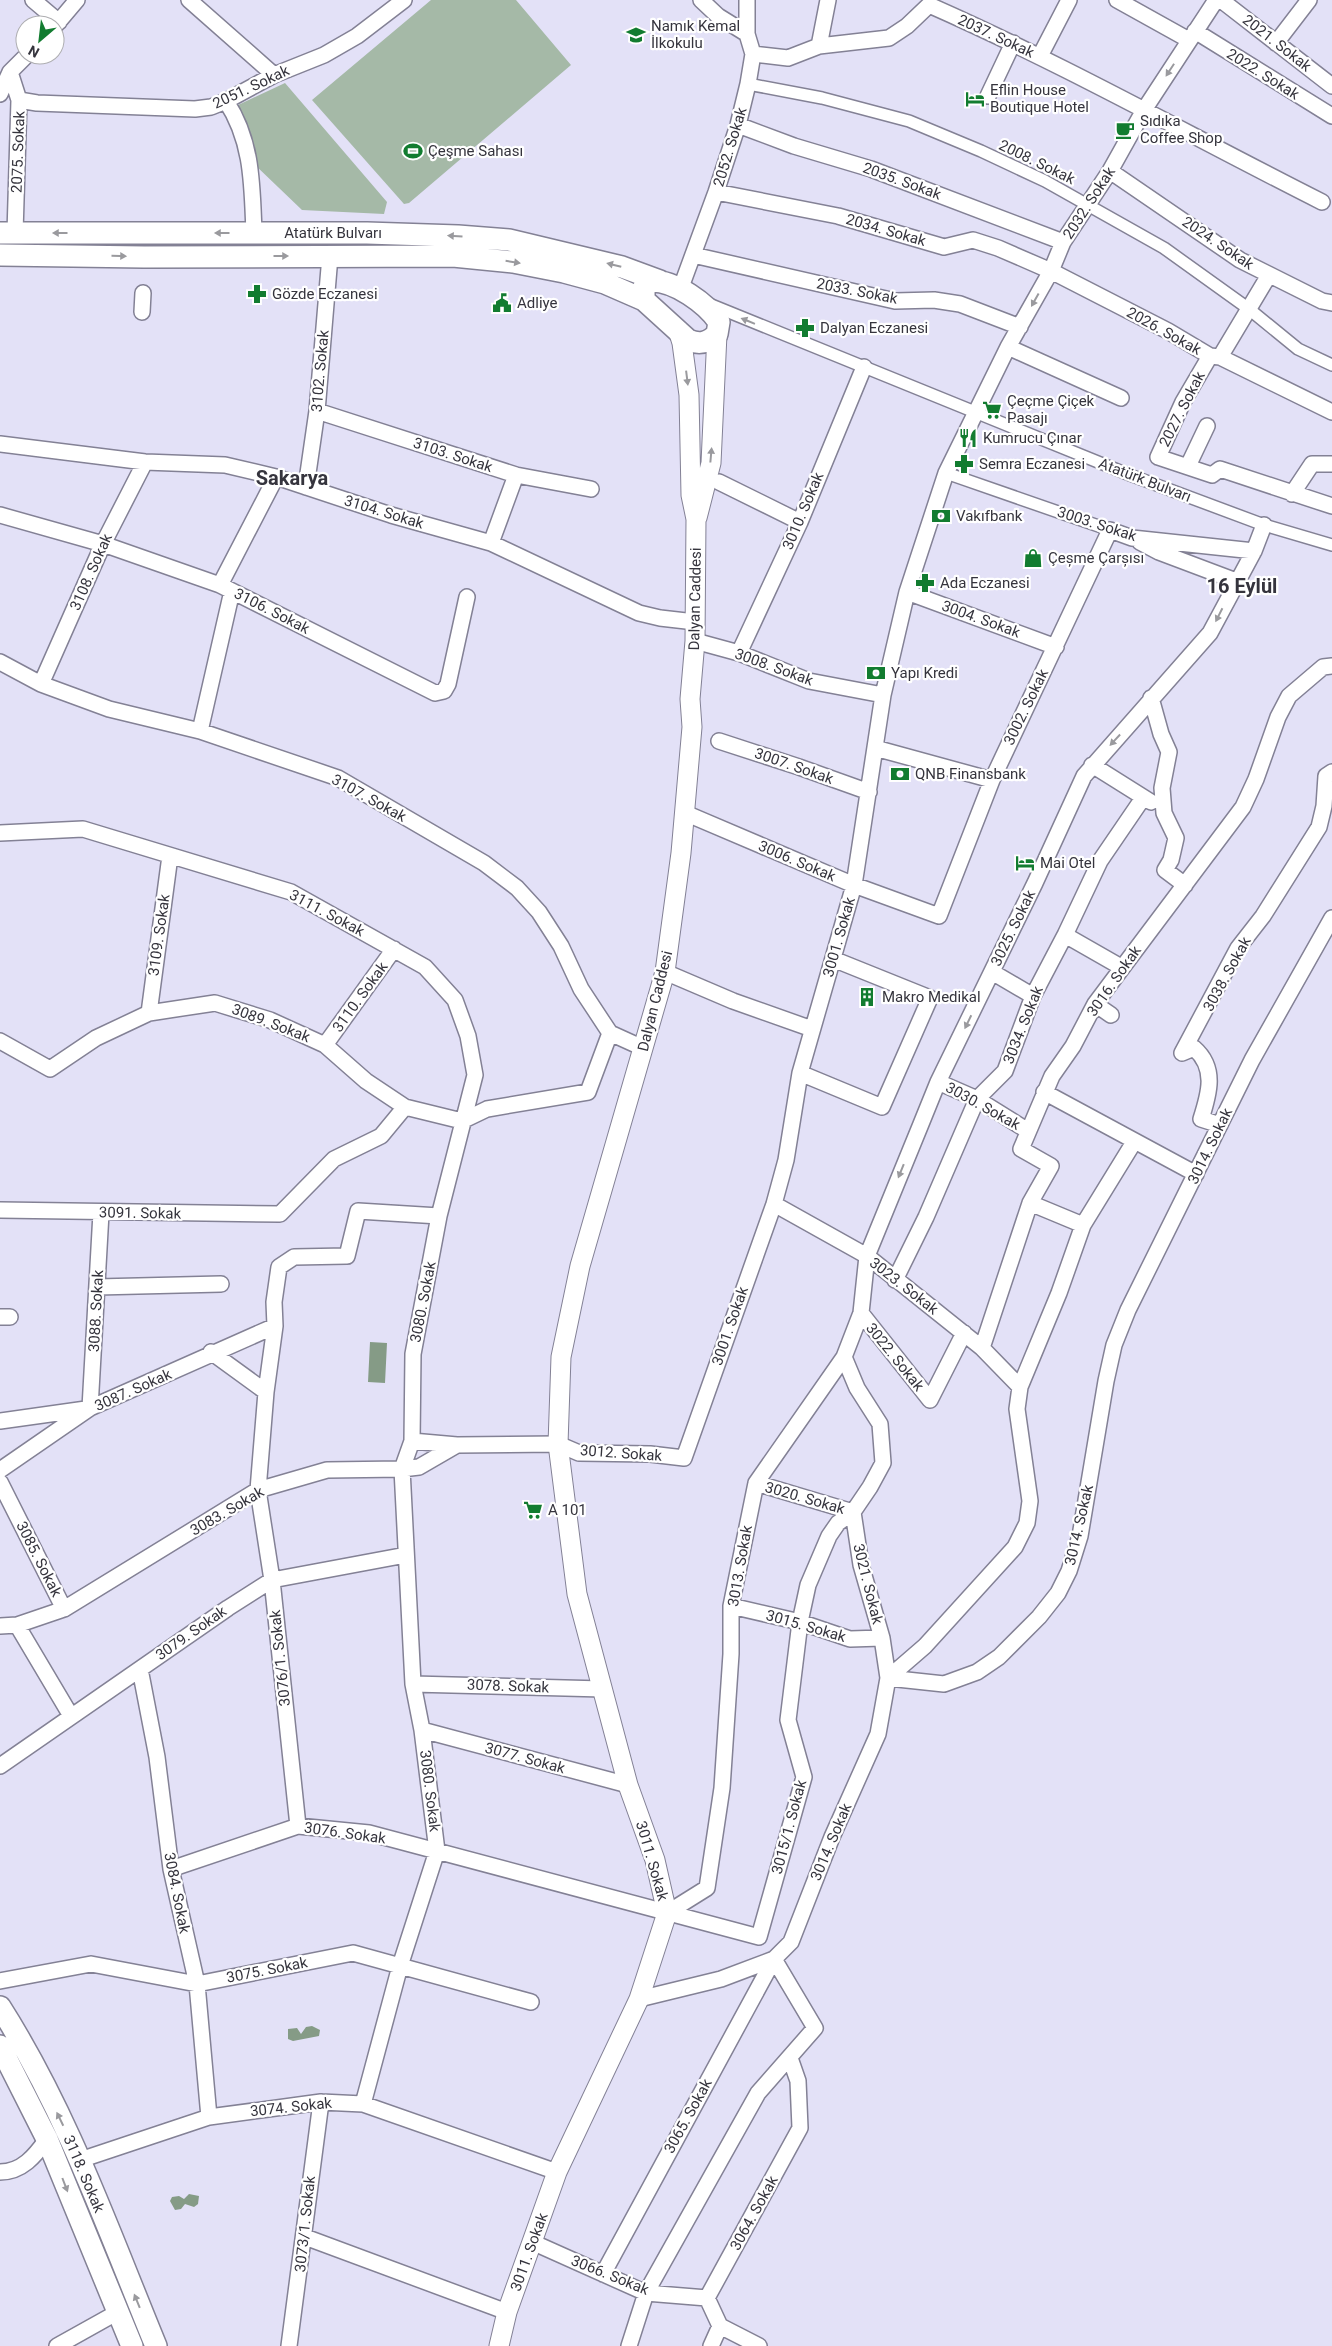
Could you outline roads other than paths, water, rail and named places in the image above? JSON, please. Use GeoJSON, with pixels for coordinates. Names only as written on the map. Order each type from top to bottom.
{"type":"FeatureCollection","features":[{"type":"Feature","properties":{"kind":"main road","name":"Atatürk Bulvarı"},"geometry":{"type":"LineString","coordinates":[[0,255],[453,256],[514,262],[605,282],[644,300],[695,343],[705,342],[717,334],[719,322],[715,316],[686,294],[660,281],[622,267],[509,240],[368,233],[8,233]]}},
{"type":"Feature","properties":{"kind":"main road"},"geometry":{"type":"LineString","coordinates":[[644,300],[643,290],[647,284],[660,281]]}},
{"type":"Feature","properties":{"kind":"main road","name":"3118. Sokak"},"geometry":{"type":"LineString","coordinates":[[0,2007],[24,2045],[80,2160],[156,2346]]}},
{"type":"Feature","properties":{"kind":"main road","name":"3118. Sokak"},"geometry":{"type":"LineString","coordinates":[[0,2046],[47,2139],[132,2346]]}},
{"type":"Feature","properties":{"kind":"street"},"geometry":{"type":"LineString","coordinates":[[33,0],[48,15]]}},
{"type":"Feature","properties":{"kind":"street"},"geometry":{"type":"LineString","coordinates":[[64,15],[77,0]]}},
{"type":"Feature","properties":{"kind":"street"},"geometry":{"type":"LineString","coordinates":[[189,0],[274,75]]}},
{"type":"Feature","properties":{"kind":"street","name":"2051. Sokak"},"geometry":{"type":"LineString","coordinates":[[19,100],[37,103],[195,109],[211,107],[274,75],[324,55],[357,36],[404,0]]}},
{"type":"Feature","properties":{"kind":"street"},"geometry":{"type":"LineString","coordinates":[[701,0],[718,16],[747,34]]}},
{"type":"Feature","properties":{"kind":"street","name":"2052. Sokak"},"geometry":{"type":"LineString","coordinates":[[686,294],[693,255],[738,124],[748,84],[752,54],[747,34],[747,0]]}},
{"type":"Feature","properties":{"kind":"street"},"geometry":{"type":"LineString","coordinates":[[819,46],[828,0]]}},
{"type":"Feature","properties":{"kind":"street"},"geometry":{"type":"LineString","coordinates":[[1040,56],[1069,0]]}},
{"type":"Feature","properties":{"kind":"street","name":"2032. Sokak"},"geometry":{"type":"LineString","coordinates":[[976,414],[1008,347],[1051,271],[1063,242],[1110,171],[1144,110],[1216,0]]}},
{"type":"Feature","properties":{"kind":"street","name":"2021. Sokak"},"geometry":{"type":"LineString","coordinates":[[1221,0],[1332,86]]}},
{"type":"Feature","properties":{"kind":"street"},"geometry":{"type":"LineString","coordinates":[[1276,43],[1310,0]]}},
{"type":"Feature","properties":{"kind":"street","name":"2022. Sokak"},"geometry":{"type":"LineString","coordinates":[[1124,1],[1192,36],[1332,116]]}},
{"type":"Feature","properties":{"kind":"street","name":"2037. Sokak"},"geometry":{"type":"LineString","coordinates":[[752,54],[788,58],[819,46],[874,42],[889,38],[907,26],[924,3],[1040,56],[1322,202]]}},
{"type":"Feature","properties":{"kind":"street"},"geometry":{"type":"LineString","coordinates":[[988,96],[1012,43]]}},
{"type":"Feature","properties":{"kind":"street"},"geometry":{"type":"LineString","coordinates":[[0,94],[5,70]]}},
{"type":"Feature","properties":{"kind":"street","name":"2075. Sokak"},"geometry":{"type":"LineString","coordinates":[[5,70],[19,100],[8,233]]}},
{"type":"Feature","properties":{"kind":"street","name":"2008. Sokak"},"geometry":{"type":"LineString","coordinates":[[748,84],[822,98],[909,121],[981,151],[1088,204],[1164,248],[1249,309],[1298,349],[1332,365]]}},
{"type":"Feature","properties":{"kind":"street"},"geometry":{"type":"LineString","coordinates":[[226,101],[240,126],[248,149],[254,233]]}},
{"type":"Feature","properties":{"kind":"street","name":"2035. Sokak"},"geometry":{"type":"LineString","coordinates":[[738,124],[794,146],[872,169],[1063,242]]}},
{"type":"Feature","properties":{"kind":"street","name":"2024. Sokak"},"geometry":{"type":"LineString","coordinates":[[1110,171],[1240,260],[1322,301],[1332,303]]}},
{"type":"Feature","properties":{"kind":"street","name":"2034. Sokak"},"geometry":{"type":"LineString","coordinates":[[716,192],[838,216],[944,247],[973,240],[998,248],[1051,271]]}},
{"type":"Feature","properties":{"kind":"street","name":"2033. Sokak"},"geometry":{"type":"LineString","coordinates":[[693,255],[895,301],[934,300],[960,304],[1020,327]]}},
{"type":"Feature","properties":{"kind":"street","name":"3102. Sokak"},"geometry":{"type":"LineString","coordinates":[[306,487],[317,411],[330,256]]}},
{"type":"Feature","properties":{"kind":"street","name":"2026. Sokak"},"geometry":{"type":"LineString","coordinates":[[1051,271],[1215,356],[1332,412]]}},
{"type":"Feature","properties":{"kind":"street"},"geometry":{"type":"LineString","coordinates":[[1215,356],[1249,309],[1269,275]]}},
{"type":"Feature","properties":{"kind":"street"},"geometry":{"type":"LineString","coordinates":[[142,312],[143,293]]}},
{"type":"Feature","properties":{"kind":"street","name":"Atatürk Bulvarı"},"geometry":{"type":"LineString","coordinates":[[686,294],[976,414],[1264,525],[1332,545]]}},
{"type":"Feature","properties":{"kind":"street"},"geometry":{"type":"LineString","coordinates":[[678,330],[682,343],[689,395],[691,495],[696,519]]}},
{"type":"Feature","properties":{"kind":"street"},"geometry":{"type":"LineString","coordinates":[[696,519],[710,463],[717,334]]}},
{"type":"Feature","properties":{"kind":"street"},"geometry":{"type":"LineString","coordinates":[[1008,347],[1121,398]]}},
{"type":"Feature","properties":{"kind":"street","name":"2027. Sokak"},"geometry":{"type":"LineString","coordinates":[[1215,356],[1184,402],[1158,457],[1212,476],[1220,469],[1332,506]]}},
{"type":"Feature","properties":{"kind":"street","name":"3010. Sokak"},"geometry":{"type":"LineString","coordinates":[[739,653],[800,522],[864,367]]}},
{"type":"Feature","properties":{"kind":"street","name":"3103. Sokak"},"geometry":{"type":"LineString","coordinates":[[317,411],[516,475],[591,489]]}},
{"type":"Feature","properties":{"kind":"street","name":"3001. Sokak"},"geometry":{"type":"LineString","coordinates":[[684,1458],[774,1204],[786,1160],[800,1073],[854,885],[883,695],[907,592],[946,473],[976,414]]}},
{"type":"Feature","properties":{"kind":"street"},"geometry":{"type":"LineString","coordinates":[[1188,466],[1207,426]]}},
{"type":"Feature","properties":{"kind":"street","name":"3104. Sokak"},"geometry":{"type":"LineString","coordinates":[[0,444],[145,462],[224,465],[276,478],[382,512],[492,543],[639,613],[660,618],[695,622]]}},
{"type":"Feature","properties":{"kind":"street","name":"3108. Sokak"},"geometry":{"type":"LineString","coordinates":[[41,684],[103,544],[145,462]]}},
{"type":"Feature","properties":{"kind":"street"},"geometry":{"type":"LineString","coordinates":[[1292,494],[1312,464],[1332,464]]}},
{"type":"Feature","properties":{"kind":"street","name":"3003. Sokak"},"geometry":{"type":"LineString","coordinates":[[946,473],[1132,538],[1254,551]]}},
{"type":"Feature","properties":{"kind":"street"},"geometry":{"type":"LineString","coordinates":[[492,543],[516,475]]}},
{"type":"Feature","properties":{"kind":"street"},"geometry":{"type":"LineString","coordinates":[[200,731],[226,588],[276,478]]}},
{"type":"Feature","properties":{"kind":"street"},"geometry":{"type":"LineString","coordinates":[[719,482],[800,522]]}},
{"type":"Feature","properties":{"kind":"street","name":"3106. Sokak"},"geometry":{"type":"LineString","coordinates":[[0,515],[103,544],[226,588],[435,693],[440,693],[448,684],[467,597]]}},
{"type":"Feature","properties":{"kind":"street","name":"Dalyan Caddesi"},"geometry":{"type":"LineString","coordinates":[[558,1444],[561,1357],[580,1266],[665,972],[685,813],[692,727],[690,699],[695,641],[696,519]]}},
{"type":"Feature","properties":{"kind":"street","name":"3025. Sokak"},"geometry":{"type":"LineString","coordinates":[[866,1256],[938,1082],[1084,776],[1210,633],[1236,581],[1254,551],[1264,525]]}},
{"type":"Feature","properties":{"kind":"street","name":"3002. Sokak"},"geometry":{"type":"LineString","coordinates":[[939,916],[992,780],[1110,530]]}},
{"type":"Feature","properties":{"kind":"street"},"geometry":{"type":"LineString","coordinates":[[1132,538],[1160,552],[1236,581]]}},
{"type":"Feature","properties":{"kind":"street","name":"3004. Sokak"},"geometry":{"type":"LineString","coordinates":[[907,592],[1056,647]]}},
{"type":"Feature","properties":{"kind":"street","name":"3008. Sokak"},"geometry":{"type":"LineString","coordinates":[[695,641],[739,653],[809,681],[883,695]]}},
{"type":"Feature","properties":{"kind":"street","name":"3107. Sokak"},"geometry":{"type":"LineString","coordinates":[[0,662],[41,684],[109,709],[200,731],[338,778],[484,863],[517,888],[539,912],[561,946],[581,989],[610,1033]]}},
{"type":"Feature","properties":{"kind":"street","name":"3016. Sokak"},"geometry":{"type":"LineString","coordinates":[[982,1348],[1030,1203],[1051,1166],[1022,1149],[1044,1092],[1095,1004],[1243,807],[1256,779],[1278,717],[1289,696],[1324,667],[1332,666]]}},
{"type":"Feature","properties":{"kind":"street"},"geometry":{"type":"LineString","coordinates":[[1151,698],[1161,734],[1169,752],[1162,788],[1164,807],[1176,838],[1171,860],[1165,870],[1184,885]]}},
{"type":"Feature","properties":{"kind":"street","name":"3007. Sokak"},"geometry":{"type":"LineString","coordinates":[[719,741],[799,766],[868,792]]}},
{"type":"Feature","properties":{"kind":"street"},"geometry":{"type":"LineString","coordinates":[[875,748],[992,780]]}},
{"type":"Feature","properties":{"kind":"street"},"geometry":{"type":"LineString","coordinates":[[1092,765],[1114,777],[1143,798],[1164,807]]}},
{"type":"Feature","properties":{"kind":"street","name":"3038. Sokak"},"geometry":{"type":"LineString","coordinates":[[1220,1125],[1200,1119],[1211,1082],[1202,1055],[1194,1048],[1182,1053],[1238,948],[1263,916],[1319,827],[1324,806],[1326,776],[1332,772]]}},
{"type":"Feature","properties":{"kind":"street","name":"3034. Sokak"},"geometry":{"type":"LineString","coordinates":[[895,1280],[926,1217],[977,1099],[1005,1071],[1033,996],[1065,935],[1100,860],[1143,798]]}},
{"type":"Feature","properties":{"kind":"street","name":"3006. Sokak"},"geometry":{"type":"LineString","coordinates":[[685,813],[854,885],[939,916]]}},
{"type":"Feature","properties":{"kind":"street","name":"3111. Sokak"},"geometry":{"type":"LineString","coordinates":[[0,833],[83,829],[291,892],[425,967],[455,1000],[468,1036],[475,1076],[462,1121]]}},
{"type":"Feature","properties":{"kind":"street","name":"3109. Sokak"},"geometry":{"type":"LineString","coordinates":[[149,1013],[170,856]]}},
{"type":"Feature","properties":{"kind":"street","name":"3014. Sokak"},"geometry":{"type":"LineString","coordinates":[[639,1999],[722,1979],[774,1959],[791,1942],[832,1837],[878,1734],[888,1678],[944,1684],[977,1672],[999,1657],[1039,1617],[1058,1593],[1069,1571],[1080,1536],[1114,1345],[1128,1310],[1252,1060],[1332,918]]}},
{"type":"Feature","properties":{"kind":"street"},"geometry":{"type":"LineString","coordinates":[[1065,935],[1121,967]]}},
{"type":"Feature","properties":{"kind":"street","name":"3110. Sokak"},"geometry":{"type":"LineString","coordinates":[[325,1045],[394,949]]}},
{"type":"Feature","properties":{"kind":"street"},"geometry":{"type":"LineString","coordinates":[[800,1073],[882,1107],[930,998],[833,959]]}},
{"type":"Feature","properties":{"kind":"street"},"geometry":{"type":"LineString","coordinates":[[665,972],[733,1001],[812,1029]]}},
{"type":"Feature","properties":{"kind":"street"},"geometry":{"type":"LineString","coordinates":[[992,972],[1033,996]]}},
{"type":"Feature","properties":{"kind":"street","name":"3089. Sokak"},"geometry":{"type":"LineString","coordinates":[[1,1043],[50,1069],[96,1038],[149,1013],[215,1003],[270,1020],[325,1045],[366,1082],[405,1107],[462,1121]]}},
{"type":"Feature","properties":{"kind":"street"},"geometry":{"type":"LineString","coordinates":[[1095,1004],[1111,1015]]}},
{"type":"Feature","properties":{"kind":"street"},"geometry":{"type":"LineString","coordinates":[[462,1121],[487,1109],[588,1092],[610,1033],[644,1048]]}},
{"type":"Feature","properties":{"kind":"street","name":"3030. Sokak"},"geometry":{"type":"LineString","coordinates":[[938,1082],[977,1099],[1028,1131]]}},
{"type":"Feature","properties":{"kind":"street"},"geometry":{"type":"LineString","coordinates":[[1044,1092],[1196,1174]]}},
{"type":"Feature","properties":{"kind":"street","name":"3091. Sokak"},"geometry":{"type":"LineString","coordinates":[[0,1210],[100,1213],[280,1214],[334,1159],[382,1136],[405,1107]]}},
{"type":"Feature","properties":{"kind":"street","name":"3080. Sokak"},"geometry":{"type":"LineString","coordinates":[[363,2104],[400,1966],[437,1850],[422,1730],[413,1684],[402,1469],[412,1441],[413,1354],[439,1216],[462,1121]]}},
{"type":"Feature","properties":{"kind":"street"},"geometry":{"type":"LineString","coordinates":[[888,1678],[925,1646],[1015,1546],[1027,1523],[1030,1501],[1018,1409],[1020,1388],[1059,1293],[1083,1225],[1134,1142]]}},
{"type":"Feature","properties":{"kind":"street"},"geometry":{"type":"LineString","coordinates":[[1030,1203],[1083,1225]]}},
{"type":"Feature","properties":{"kind":"street","name":"3023. Sokak"},"geometry":{"type":"LineString","coordinates":[[774,1204],[866,1256],[982,1348],[1020,1388]]}},
{"type":"Feature","properties":{"kind":"street","name":"3076/1. Sokak"},"geometry":{"type":"LineString","coordinates":[[298,1826],[272,1580],[258,1490],[266,1392],[275,1326],[274,1302],[279,1267],[294,1258],[346,1256],[358,1211],[439,1216]]}},
{"type":"Feature","properties":{"kind":"street","name":"3088. Sokak"},"geometry":{"type":"LineString","coordinates":[[90,1408],[100,1213]]}},
{"type":"Feature","properties":{"kind":"street","name":"3013. Sokak"},"geometry":{"type":"LineString","coordinates":[[667,1913],[708,1888],[722,1788],[731,1654],[732,1606],[756,1483],[844,1357],[861,1313],[866,1256]]}},
{"type":"Feature","properties":{"kind":"street"},"geometry":{"type":"LineString","coordinates":[[97,1287],[221,1284]]}},
{"type":"Feature","properties":{"kind":"street","name":"3022. Sokak"},"geometry":{"type":"LineString","coordinates":[[861,1313],[930,1400],[964,1333]]}},
{"type":"Feature","properties":{"kind":"street","name":"3087. Sokak"},"geometry":{"type":"LineString","coordinates":[[0,1470],[90,1408],[173,1373],[211,1352],[275,1326]]}},
{"type":"Feature","properties":{"kind":"street"},"geometry":{"type":"LineString","coordinates":[[211,1352],[266,1392]]}},
{"type":"Feature","properties":{"kind":"street"},"geometry":{"type":"LineString","coordinates":[[800,1622],[808,1585],[821,1550],[838,1523],[853,1512],[883,1463],[880,1424],[857,1388],[844,1357]]}},
{"type":"Feature","properties":{"kind":"street"},"geometry":{"type":"LineString","coordinates":[[0,1421],[90,1408]]}},
{"type":"Feature","properties":{"kind":"street"},"geometry":{"type":"LineString","coordinates":[[412,1441],[457,1445]]}},
{"type":"Feature","properties":{"kind":"street","name":"3083. Sokak"},"geometry":{"type":"LineString","coordinates":[[0,1626],[17,1625],[64,1609],[258,1490],[327,1470],[402,1469],[419,1466],[457,1445],[558,1444]]}},
{"type":"Feature","properties":{"kind":"street","name":"3012. Sokak"},"geometry":{"type":"LineString","coordinates":[[558,1444],[579,1453],[650,1454],[684,1458]]}},
{"type":"Feature","properties":{"kind":"street","name":"3011. Sokak"},"geometry":{"type":"LineString","coordinates":[[499,2346],[507,2312],[557,2172],[639,1999],[667,1913],[655,1860],[628,1785],[577,1594],[558,1444]]}},
{"type":"Feature","properties":{"kind":"street","name":"3085. Sokak"},"geometry":{"type":"LineString","coordinates":[[0,1482],[64,1609]]}},
{"type":"Feature","properties":{"kind":"street","name":"3020. Sokak"},"geometry":{"type":"LineString","coordinates":[[756,1483],[853,1512]]}},
{"type":"Feature","properties":{"kind":"street","name":"3021. Sokak"},"geometry":{"type":"LineString","coordinates":[[853,1512],[861,1565],[882,1638],[888,1678]]}},
{"type":"Feature","properties":{"kind":"street","name":"3079. Sokak"},"geometry":{"type":"LineString","coordinates":[[0,1766],[272,1580],[406,1555]]}},
{"type":"Feature","properties":{"kind":"street","name":"3015. Sokak"},"geometry":{"type":"LineString","coordinates":[[732,1606],[800,1622],[850,1639],[882,1638]]}},
{"type":"Feature","properties":{"kind":"street","name":"3015/1. Sokak"},"geometry":{"type":"LineString","coordinates":[[667,1913],[759,1938],[804,1777],[788,1720],[800,1622]]}},
{"type":"Feature","properties":{"kind":"street"},"geometry":{"type":"LineString","coordinates":[[17,1625],[71,1716]]}},
{"type":"Feature","properties":{"kind":"street","name":"3084. Sokak"},"geometry":{"type":"LineString","coordinates":[[140,1669],[157,1757],[171,1869],[197,1984],[209,2117]]}},
{"type":"Feature","properties":{"kind":"street","name":"3078. Sokak"},"geometry":{"type":"LineString","coordinates":[[413,1684],[603,1689]]}},
{"type":"Feature","properties":{"kind":"street","name":"3077. Sokak"},"geometry":{"type":"LineString","coordinates":[[422,1730],[628,1785]]}},
{"type":"Feature","properties":{"kind":"street","name":"3076. Sokak"},"geometry":{"type":"LineString","coordinates":[[171,1869],[298,1826],[369,1833],[667,1913]]}},
{"type":"Feature","properties":{"kind":"street","name":"3075. Sokak"},"geometry":{"type":"LineString","coordinates":[[0,1981],[91,1964],[197,1984],[353,1953],[531,2002]]}},
{"type":"Feature","properties":{"kind":"street"},"geometry":{"type":"LineString","coordinates":[[629,2346],[646,2293],[758,2093],[815,2028],[774,1959]]}},
{"type":"Feature","properties":{"kind":"street","name":"3065. Sokak"},"geometry":{"type":"LineString","coordinates":[[603,2274],[774,1959]]}},
{"type":"Feature","properties":{"kind":"street","name":"3064. Sokak"},"geometry":{"type":"LineString","coordinates":[[707,2298],[800,2128],[798,2081],[790,2058]]}},
{"type":"Feature","properties":{"kind":"street","name":"3074. Sokak"},"geometry":{"type":"LineString","coordinates":[[80,2160],[209,2117],[321,2102],[363,2104],[557,2172]]}},
{"type":"Feature","properties":{"kind":"street","name":"3073/1. Sokak"},"geometry":{"type":"LineString","coordinates":[[289,2346],[305,2237],[310,2172],[321,2102]]}},
{"type":"Feature","properties":{"kind":"street"},"geometry":{"type":"LineString","coordinates":[[0,2172],[12,2172],[35,2157],[47,2139]]}},
{"type":"Feature","properties":{"kind":"street"},"geometry":{"type":"LineString","coordinates":[[305,2237],[507,2312]]}},
{"type":"Feature","properties":{"kind":"street","name":"3066. Sokak"},"geometry":{"type":"LineString","coordinates":[[532,2242],[646,2293],[707,2298]]}},
{"type":"Feature","properties":{"kind":"street"},"geometry":{"type":"LineString","coordinates":[[707,2298],[720,2326],[759,2346]]}},
{"type":"Feature","properties":{"kind":"street"},"geometry":{"type":"LineString","coordinates":[[57,2346],[118,2312]]}},
{"type":"Feature","properties":{"kind":"street"},"geometry":{"type":"LineString","coordinates":[[711,2346],[720,2326]]}},
{"type":"Feature","properties":{"kind":"place","name":"Namık Kemal İlkokulu"},"geometry":{"type":"Point","coordinates":[636,35]}},
{"type":"Feature","properties":{"kind":"place","name":"Eflin House Boutique Hotel"},"geometry":{"type":"Point","coordinates":[975,99]}},
{"type":"Feature","properties":{"kind":"place","name":"Sıdıka Coffee Shop"},"geometry":{"type":"Point","coordinates":[1125,130]}},
{"type":"Feature","properties":{"kind":"place","name":"Çeşme Sahası"},"geometry":{"type":"Point","coordinates":[413,151]}},
{"type":"Feature","properties":{"kind":"place","name":"Gözde Eczanesi"},"geometry":{"type":"Point","coordinates":[257,294]}},
{"type":"Feature","properties":{"kind":"place","name":"Adliye"},"geometry":{"type":"Point","coordinates":[502,303]}},
{"type":"Feature","properties":{"kind":"place","name":"Dalyan Eczanesi"},"geometry":{"type":"Point","coordinates":[805,328]}},
{"type":"Feature","properties":{"kind":"place","name":"Çeçme Çiçek Pasajı"},"geometry":{"type":"Point","coordinates":[992,410]}},
{"type":"Feature","properties":{"kind":"place","name":"Kumrucu Çınar"},"geometry":{"type":"Point","coordinates":[968,438]}},
{"type":"Feature","properties":{"kind":"place","name":"Semra Eczanesi"},"geometry":{"type":"Point","coordinates":[964,464]}},
{"type":"Feature","properties":{"kind":"place","name":"Vakıfbank"},"geometry":{"type":"Point","coordinates":[941,516]}},
{"type":"Feature","properties":{"kind":"place","name":"Çeșme Çarșısı"},"geometry":{"type":"Point","coordinates":[1033,558]}},
{"type":"Feature","properties":{"kind":"place","name":"Ada Eczanesi"},"geometry":{"type":"Point","coordinates":[925,583]}},
{"type":"Feature","properties":{"kind":"place","name":"Yapı Kredi"},"geometry":{"type":"Point","coordinates":[876,673]}},
{"type":"Feature","properties":{"kind":"place","name":"QNB Finansbank"},"geometry":{"type":"Point","coordinates":[900,774]}},
{"type":"Feature","properties":{"kind":"place","name":"Mai Otel"},"geometry":{"type":"Point","coordinates":[1025,863]}},
{"type":"Feature","properties":{"kind":"place","name":"Makro Medikal"},"geometry":{"type":"Point","coordinates":[867,997]}},
{"type":"Feature","properties":{"kind":"place","name":"A 101"},"geometry":{"type":"Point","coordinates":[533,1510]}},
{"type":"Feature","properties":{"kind":"district","name":"Sakarya"},"geometry":{"type":"Point","coordinates":[292,478]}},
{"type":"Feature","properties":{"kind":"district","name":"16 Eylül"},"geometry":{"type":"Point","coordinates":[1242,586]}}]}
